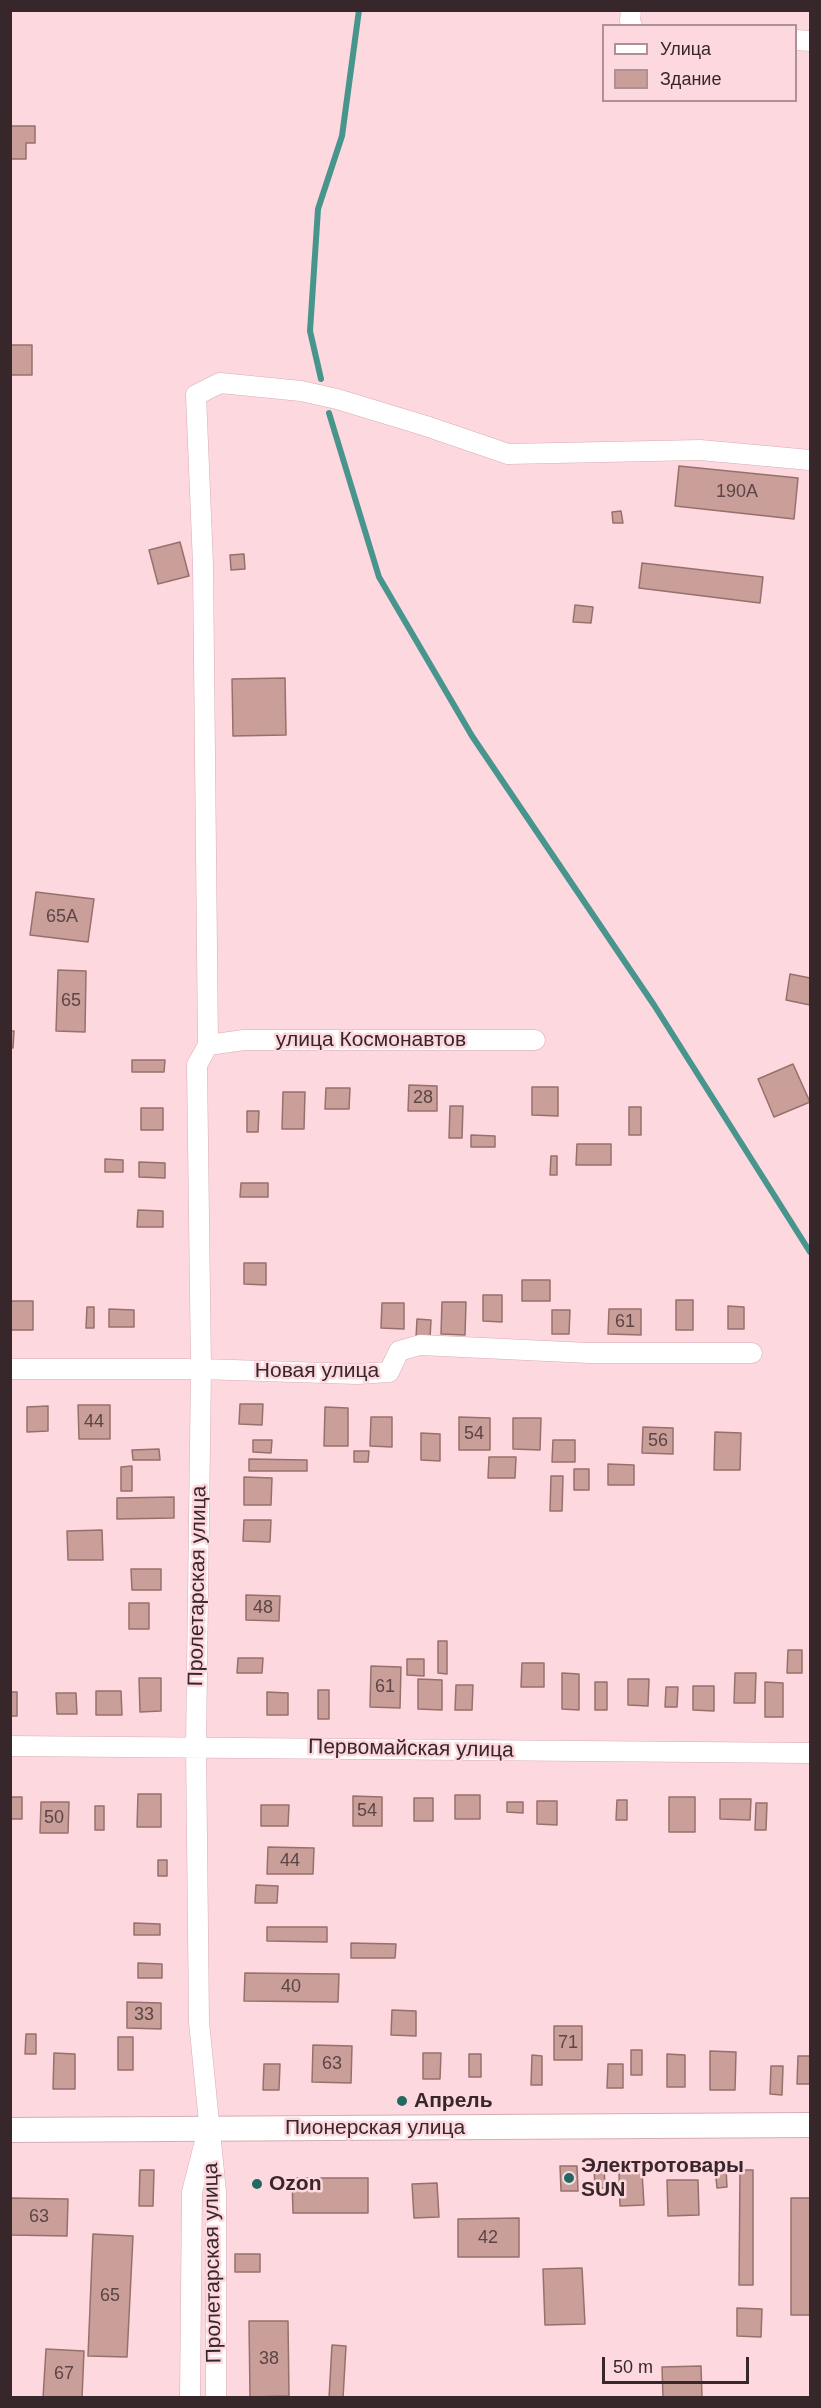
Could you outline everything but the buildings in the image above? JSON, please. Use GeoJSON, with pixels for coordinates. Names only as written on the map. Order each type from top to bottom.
{"type":"FeatureCollection","features":[{"type":"Feature","properties":{"kind":"main road","name":"Пионерская улица"},"geometry":{"type":"LineString","coordinates":[[10,2130],[810,2125]]}},
{"type":"Feature","properties":{"kind":"street"},"geometry":{"type":"LineString","coordinates":[[208,1045],[203,564],[196,395],[220,383],[301,392],[337,399],[508,454],[700,450],[810,460]]}},
{"type":"Feature","properties":{"kind":"street","name":"улица Космонавтов"},"geometry":{"type":"LineString","coordinates":[[208,1045],[244,1040],[535,1040]]}},
{"type":"Feature","properties":{"kind":"street","name":"Пролетарская улица"},"geometry":{"type":"LineString","coordinates":[[208,1045],[197,1065],[201,1370],[196,1746],[199,2022],[216,2192],[216,2397]]}},
{"type":"Feature","properties":{"kind":"street","name":"Новая улица"},"geometry":{"type":"LineString","coordinates":[[10,1369],[357,1374],[389,1372],[399,1351],[420,1345],[589,1353],[752,1353]]}},
{"type":"Feature","properties":{"kind":"street","name":"Первомайская улица"},"geometry":{"type":"LineString","coordinates":[[10,1746],[810,1753]]}},
{"type":"Feature","properties":{"kind":"street","name":"Пролетарская улица"},"geometry":{"type":"LineString","coordinates":[[190,2397],[192,2192],[208,2129]]}},
{"type":"Feature","properties":{"kind":"waterway"},"geometry":{"type":"LineString","coordinates":[[321,379],[310,331],[318,209],[342,136],[359,10]]}},
{"type":"Feature","properties":{"kind":"waterway"},"geometry":{"type":"LineString","coordinates":[[329,413],[379,577],[472,736],[654,1005],[810,1252]]}},
{"type":"Feature","properties":{"kind":"place","name":"Апрель"},"geometry":{"type":"Point","coordinates":[402,2101]}},
{"type":"Feature","properties":{"kind":"place","name":"Электротовары SUN"},"geometry":{"type":"Point","coordinates":[569,2178]}},
{"type":"Feature","properties":{"kind":"place","name":"Ozon"},"geometry":{"type":"Point","coordinates":[257,2184]}}]}
